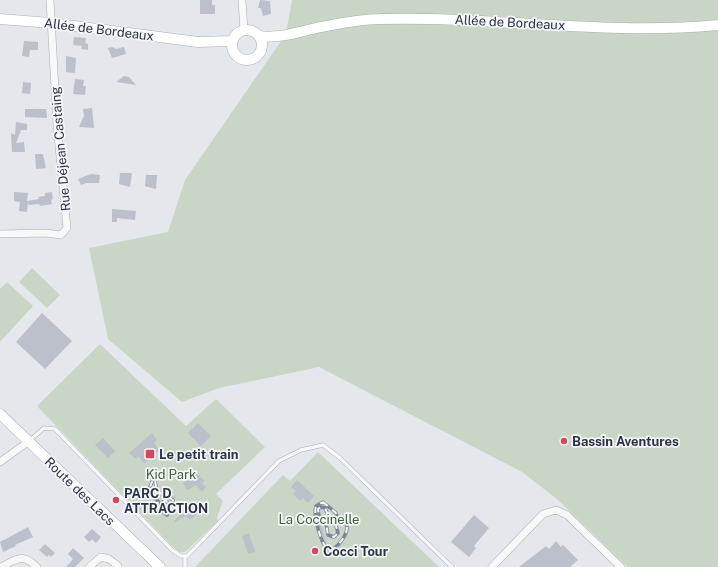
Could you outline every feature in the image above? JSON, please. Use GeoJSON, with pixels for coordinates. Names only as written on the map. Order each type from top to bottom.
{"type":"FeatureCollection","features":[{"type":"Feature","properties":{"kind":"main road","name":"Allée de Bordeaux"},"geometry":{"type":"LineString","coordinates":[[0,19],[51,23],[198,42],[232,41]]}},
{"type":"Feature","properties":{"kind":"main road","name":"Allée de Bordeaux"},"geometry":{"type":"LineString","coordinates":[[259,36],[275,36],[351,22],[381,19],[445,19],[641,29],[718,26]]}},
{"type":"Feature","properties":{"kind":"main road"},"geometry":{"type":"LineString","coordinates":[[244,30],[250,31],[259,36],[261,41],[261,49],[257,56],[248,60],[240,58],[234,53],[232,41],[239,33],[244,30]]}},
{"type":"Feature","properties":{"kind":"main road","name":"Allée de Bordeaux"},"geometry":{"type":"LineString","coordinates":[[261,49],[277,40],[303,31]]}},
{"type":"Feature","properties":{"kind":"main road","name":"Allée de Bordeaux"},"geometry":{"type":"LineString","coordinates":[[198,42],[234,53]]}},
{"type":"Feature","properties":{"kind":"main road","name":"Route des Lacs"},"geometry":{"type":"LineString","coordinates":[[0,414],[160,567]]}},
{"type":"Feature","properties":{"kind":"street","name":"Rue Déjean Castaing"},"geometry":{"type":"LineString","coordinates":[[0,234],[46,232],[61,235],[67,228],[57,125],[50,0]]}},
{"type":"Feature","properties":{"kind":"street"},"geometry":{"type":"LineString","coordinates":[[242,0],[244,30]]}},
{"type":"Feature","properties":{"kind":"street"},"geometry":{"type":"LineString","coordinates":[[0,462],[28,442]]}},
{"type":"Feature","properties":{"kind":"street"},"geometry":{"type":"LineString","coordinates":[[492,567],[538,518],[550,511],[556,510],[567,515],[621,567]]}},
{"type":"Feature","properties":{"kind":"street"},"geometry":{"type":"LineString","coordinates":[[89,567],[100,557],[109,559],[118,566]]}},
{"type":"Feature","properties":{"kind":"street"},"geometry":{"type":"LineString","coordinates":[[1,567],[22,558],[28,559],[37,567]]}},
{"type":"Feature","properties":{"kind":"lane"},"geometry":{"type":"LineString","coordinates":[[28,442],[44,428],[55,429],[176,554],[185,556],[191,552],[278,461],[291,454],[320,445],[328,448],[335,454],[452,567]]}},
{"type":"Feature","properties":{"kind":"lane"},"geometry":{"type":"LineString","coordinates":[[185,556],[185,567]]}},
{"type":"Feature","properties":{"kind":"green space"},"geometry":{"type":"Polygon","coordinates":[[[292,0],[718,0],[718,567],[628,567],[557,499],[522,472],[319,367],[219,388],[182,402],[108,339],[89,248],[168,232],[185,180],[286,34],[292,0]]]}},
{"type":"Feature","properties":{"kind":"green space"},"geometry":{"type":"Polygon","coordinates":[[[32,268],[60,295],[47,308],[19,282],[32,268]]]}},
{"type":"Feature","properties":{"kind":"green space"},"geometry":{"type":"Polygon","coordinates":[[[7,282],[33,306],[0,342],[0,289],[7,282]]]}},
{"type":"Feature","properties":{"kind":"green space","name":"Kid Park"},"geometry":{"type":"Polygon","coordinates":[[[100,344],[186,426],[216,399],[265,447],[216,494],[223,501],[217,517],[218,521],[185,552],[179,552],[172,546],[37,406],[100,344]]]}},
{"type":"Feature","properties":{"kind":"green space","name":"La Coccinelle"},"geometry":{"type":"Polygon","coordinates":[[[318,452],[439,567],[195,567],[283,475],[290,481],[318,452]]]}},
{"type":"Feature","properties":{"kind":"building"},"geometry":{"type":"Polygon","coordinates":[[[200,0],[212,0],[212,5],[215,5],[215,14],[200,14],[200,0]]]}},
{"type":"Feature","properties":{"kind":"building"},"geometry":{"type":"Polygon","coordinates":[[[260,0],[270,1],[271,14],[263,16],[261,8],[258,8],[260,0]]]}},
{"type":"Feature","properties":{"kind":"building"},"geometry":{"type":"Polygon","coordinates":[[[74,37],[86,38],[85,43],[88,44],[88,50],[81,49],[82,46],[73,45],[74,37]]]}},
{"type":"Feature","properties":{"kind":"building"},"geometry":{"type":"Polygon","coordinates":[[[24,41],[38,42],[38,50],[30,50],[29,57],[22,56],[24,41]]]}},
{"type":"Feature","properties":{"kind":"building"},"geometry":{"type":"Polygon","coordinates":[[[113,47],[116,49],[124,47],[126,54],[112,58],[108,48],[113,47]]]}},
{"type":"Feature","properties":{"kind":"building"},"geometry":{"type":"Polygon","coordinates":[[[66,56],[76,58],[75,73],[66,72],[66,56]]]}},
{"type":"Feature","properties":{"kind":"building"},"geometry":{"type":"Polygon","coordinates":[[[124,76],[129,77],[136,85],[116,82],[124,76]]]}},
{"type":"Feature","properties":{"kind":"building"},"geometry":{"type":"Polygon","coordinates":[[[75,79],[84,80],[83,86],[86,86],[85,95],[73,94],[75,79]]]}},
{"type":"Feature","properties":{"kind":"building"},"geometry":{"type":"Polygon","coordinates":[[[23,82],[31,83],[30,94],[22,93],[23,82]]]}},
{"type":"Feature","properties":{"kind":"building"},"geometry":{"type":"Polygon","coordinates":[[[92,108],[94,128],[79,127],[84,116],[83,109],[92,108]]]}},
{"type":"Feature","properties":{"kind":"building"},"geometry":{"type":"Polygon","coordinates":[[[25,109],[46,109],[47,118],[25,117],[25,109]]]}},
{"type":"Feature","properties":{"kind":"building"},"geometry":{"type":"Polygon","coordinates":[[[16,122],[27,124],[27,130],[21,130],[16,143],[24,142],[25,152],[12,152],[11,133],[15,135],[16,122]]]}},
{"type":"Feature","properties":{"kind":"building"},"geometry":{"type":"Polygon","coordinates":[[[35,154],[43,154],[46,168],[36,169],[35,154]]]}},
{"type":"Feature","properties":{"kind":"building"},"geometry":{"type":"Polygon","coordinates":[[[120,173],[132,173],[130,187],[119,184],[120,173]]]}},
{"type":"Feature","properties":{"kind":"building"},"geometry":{"type":"Polygon","coordinates":[[[91,174],[100,175],[99,183],[86,183],[81,185],[78,179],[91,174]]]}},
{"type":"Feature","properties":{"kind":"building"},"geometry":{"type":"Polygon","coordinates":[[[146,175],[157,175],[156,189],[145,186],[146,175]]]}},
{"type":"Feature","properties":{"kind":"building"},"geometry":{"type":"Polygon","coordinates":[[[14,192],[28,193],[27,201],[39,199],[38,197],[45,196],[45,193],[52,192],[52,204],[40,206],[39,204],[29,205],[28,202],[27,212],[19,211],[20,202],[14,201],[14,192]]]}},
{"type":"Feature","properties":{"kind":"building"},"geometry":{"type":"Polygon","coordinates":[[[112,209],[136,211],[135,220],[117,218],[117,222],[112,222],[112,209]]]}},
{"type":"Feature","properties":{"kind":"building"},"geometry":{"type":"Polygon","coordinates":[[[42,313],[72,341],[45,369],[16,342],[42,313]]]}},
{"type":"Feature","properties":{"kind":"building"},"geometry":{"type":"Polygon","coordinates":[[[198,423],[211,436],[201,446],[188,433],[198,423]]]}},
{"type":"Feature","properties":{"kind":"building"},"geometry":{"type":"Polygon","coordinates":[[[152,433],[157,440],[154,443],[159,450],[144,463],[138,456],[136,459],[129,453],[152,433]]]}},
{"type":"Feature","properties":{"kind":"building"},"geometry":{"type":"Polygon","coordinates":[[[103,438],[115,451],[108,458],[95,445],[103,438]]]}},
{"type":"Feature","properties":{"kind":"building"},"geometry":{"type":"Polygon","coordinates":[[[197,474],[205,481],[202,483],[206,487],[202,492],[196,485],[187,490],[183,483],[197,474]]]}},
{"type":"Feature","properties":{"kind":"building"},"geometry":{"type":"Polygon","coordinates":[[[297,480],[314,496],[308,503],[303,498],[300,501],[293,494],[296,491],[291,487],[297,480]]]}},
{"type":"Feature","properties":{"kind":"building"},"geometry":{"type":"Polygon","coordinates":[[[161,489],[175,497],[170,503],[157,495],[161,489]]]}},
{"type":"Feature","properties":{"kind":"building"},"geometry":{"type":"Polygon","coordinates":[[[185,501],[197,514],[190,520],[186,516],[175,522],[174,521],[181,514],[177,510],[185,501]]]}},
{"type":"Feature","properties":{"kind":"building"},"geometry":{"type":"Polygon","coordinates":[[[474,515],[489,528],[474,546],[476,548],[469,557],[451,542],[474,515]]]}},
{"type":"Feature","properties":{"kind":"building"},"geometry":{"type":"Polygon","coordinates":[[[320,519],[327,545],[322,546],[315,521],[320,519]]]}},
{"type":"Feature","properties":{"kind":"building"},"geometry":{"type":"Polygon","coordinates":[[[28,527],[33,537],[3,552],[0,542],[28,527]]]}},
{"type":"Feature","properties":{"kind":"building"},"geometry":{"type":"Polygon","coordinates":[[[92,529],[101,537],[96,543],[92,539],[89,542],[84,537],[92,529]]]}},
{"type":"Feature","properties":{"kind":"building"},"geometry":{"type":"Polygon","coordinates":[[[249,533],[255,552],[248,554],[242,536],[249,533]]]}},
{"type":"Feature","properties":{"kind":"building"},"geometry":{"type":"Polygon","coordinates":[[[556,541],[561,547],[563,545],[578,560],[570,567],[519,567],[546,546],[549,549],[556,541]]]}},
{"type":"Feature","properties":{"kind":"building"},"geometry":{"type":"Polygon","coordinates":[[[45,544],[55,553],[51,557],[49,555],[47,557],[39,550],[45,544]]]}},
{"type":"Feature","properties":{"kind":"building"},"geometry":{"type":"Polygon","coordinates":[[[73,548],[84,558],[75,567],[66,567],[73,559],[68,554],[73,548]]]}},
{"type":"Feature","properties":{"kind":"railway"},"geometry":{"type":"LineString","coordinates":[[155,481],[157,491],[173,500],[171,509],[167,515],[164,513],[168,505],[166,500],[161,503],[161,512],[157,509],[158,501],[153,497],[150,487],[152,482],[155,481]]}},
{"type":"Feature","properties":{"kind":"railway"},"geometry":{"type":"LineString","coordinates":[[323,502],[336,513],[337,517],[335,520],[330,520],[325,508],[321,507],[318,509],[319,516],[326,523],[328,535],[334,537],[338,533],[335,523],[338,520],[344,520],[347,528],[341,542],[330,551],[324,544],[318,530],[315,510],[316,506],[323,502]]}},
{"type":"Feature","properties":{"kind":"place","name":"Bassin Aventures"},"geometry":{"type":"Point","coordinates":[564,441]}},
{"type":"Feature","properties":{"kind":"place","name":"Le petit train"},"geometry":{"type":"Point","coordinates":[150,454]}},
{"type":"Feature","properties":{"kind":"place","name":"PARC D ATTRACTION"},"geometry":{"type":"Point","coordinates":[116,500]}},
{"type":"Feature","properties":{"kind":"place","name":"Cocci Tour"},"geometry":{"type":"Point","coordinates":[315,551]}}]}
